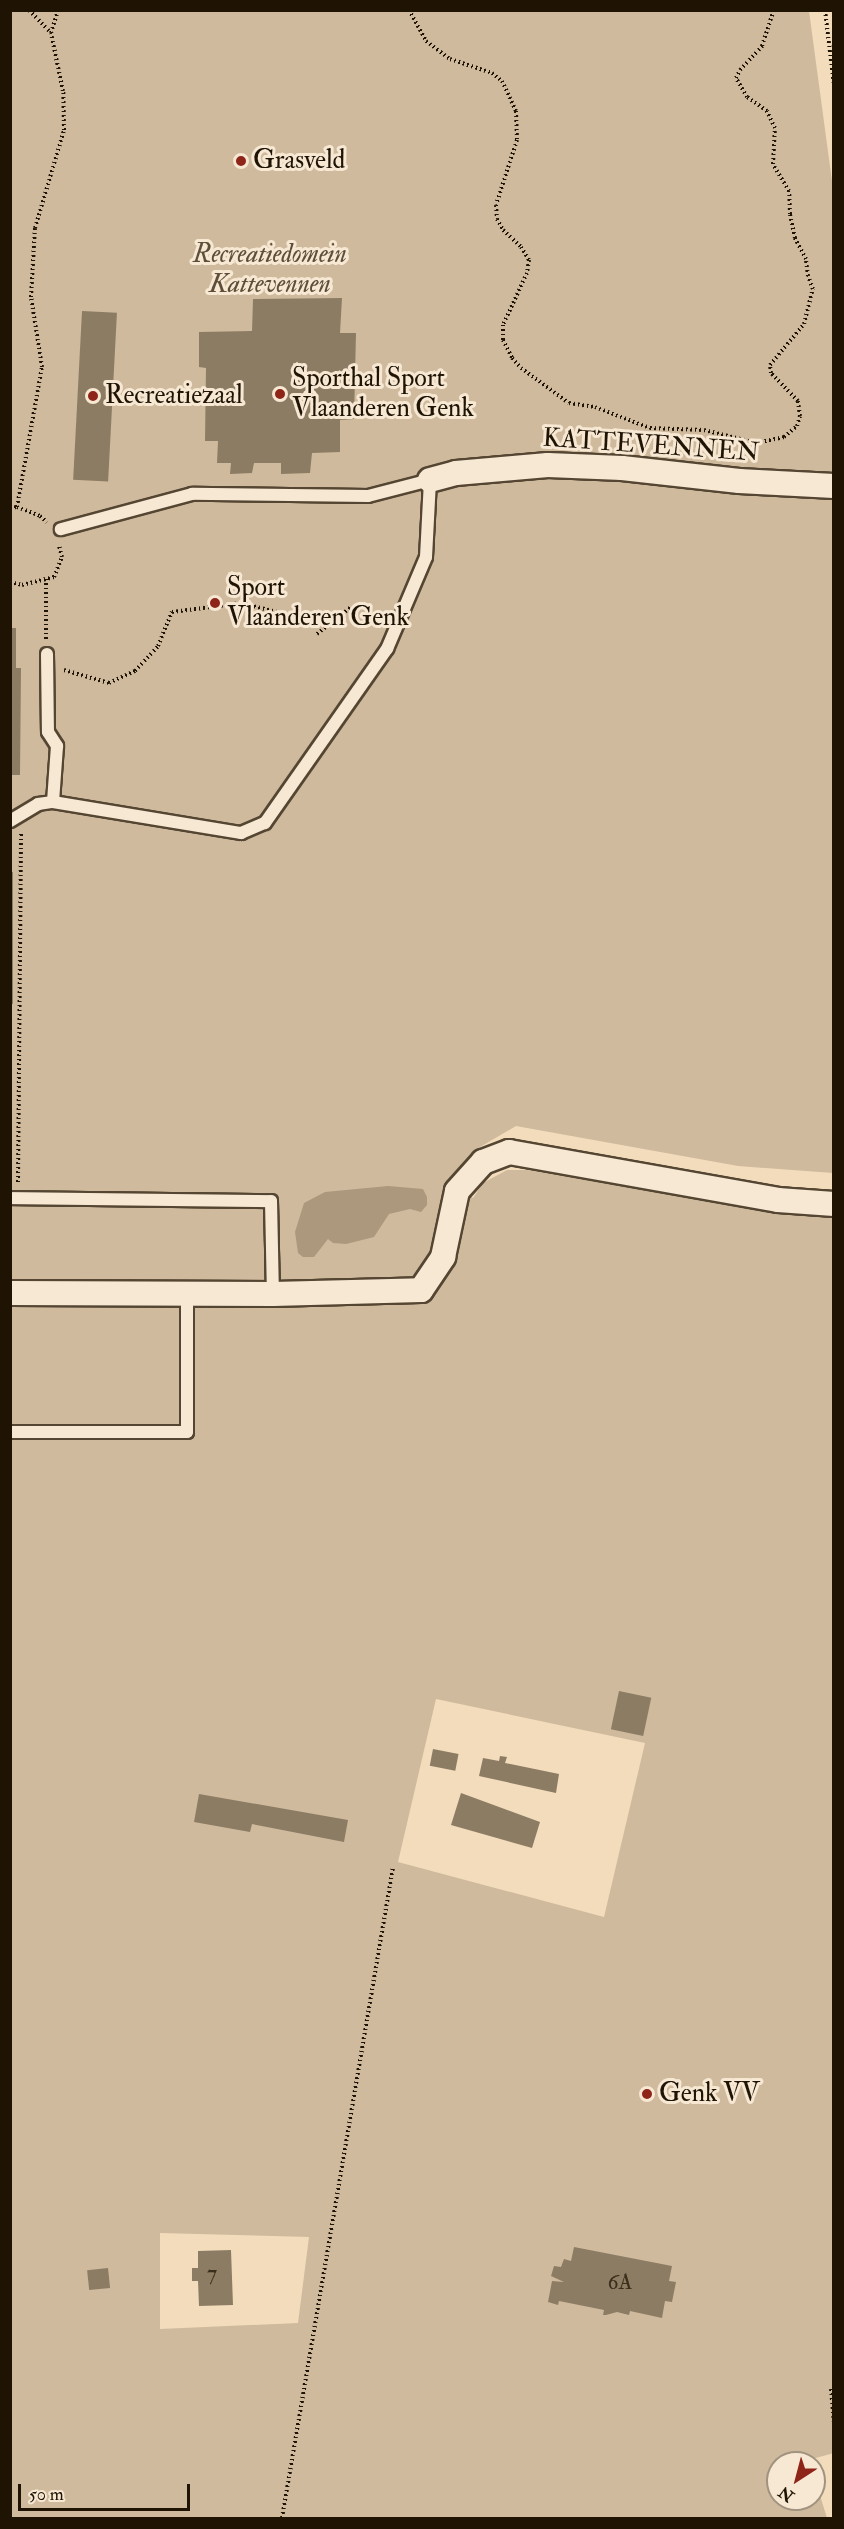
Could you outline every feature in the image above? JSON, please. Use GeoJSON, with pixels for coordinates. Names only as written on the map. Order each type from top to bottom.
{"type":"FeatureCollection","features":[{"type":"Feature","properties":{"kind":"street","name":"KATTEVENNEN"},"geometry":{"type":"LineString","coordinates":[[430,480],[456,473],[548,465],[622,468],[739,481],[834,486]]}},
{"type":"Feature","properties":{"kind":"street"},"geometry":{"type":"LineString","coordinates":[[10,1293],[273,1294],[421,1290],[443,1257],[457,1191],[483,1162],[508,1152],[778,1200],[834,1204]]}},
{"type":"Feature","properties":{"kind":"lane"},"geometry":{"type":"LineString","coordinates":[[16,817],[38,804],[53,802],[241,833],[264,823],[387,649],[426,557],[430,480],[368,496],[192,494],[58,530]]}},
{"type":"Feature","properties":{"kind":"lane"},"geometry":{"type":"LineString","coordinates":[[48,660],[48,732],[57,746],[53,802]]}},
{"type":"Feature","properties":{"kind":"lane"},"geometry":{"type":"LineString","coordinates":[[14,1198],[271,1201],[273,1294]]}},
{"type":"Feature","properties":{"kind":"lane"},"geometry":{"type":"LineString","coordinates":[[10,1432],[187,1432],[188,1294]]}},
{"type":"Feature","properties":{"kind":"path"},"geometry":{"type":"LineString","coordinates":[[29,10],[51,33]]}},
{"type":"Feature","properties":{"kind":"path"},"geometry":{"type":"LineString","coordinates":[[17,507],[42,368],[31,297],[35,228],[64,130],[63,91],[51,33],[58,10]]}},
{"type":"Feature","properties":{"kind":"path"},"geometry":{"type":"LineString","coordinates":[[408,10],[426,41],[450,58],[492,73],[502,81],[516,111],[517,140],[496,205],[497,219],[502,230],[521,247],[529,260],[527,273],[503,325],[503,340],[512,358],[521,368],[569,403],[595,407],[650,428],[704,430],[756,443],[784,437],[797,426],[800,416],[798,401],[771,373],[770,365],[804,324],[813,289],[808,276],[806,259],[795,238],[790,214],[789,191],[773,164],[775,128],[767,111],[747,97],[736,78],[740,70],[762,46],[774,10]]}},
{"type":"Feature","properties":{"kind":"path"},"geometry":{"type":"LineString","coordinates":[[825,10],[834,86]]}},
{"type":"Feature","properties":{"kind":"path"},"geometry":{"type":"LineString","coordinates":[[10,508],[17,507],[40,516],[58,530],[62,557],[54,577],[22,585],[10,582]]}},
{"type":"Feature","properties":{"kind":"path"},"geometry":{"type":"LineString","coordinates":[[46,579],[48,660],[109,683],[135,671],[158,646],[172,612],[241,603],[329,625]]}},
{"type":"Feature","properties":{"kind":"path"},"geometry":{"type":"LineString","coordinates":[[317,634],[351,607]]}},
{"type":"Feature","properties":{"kind":"path"},"geometry":{"type":"LineString","coordinates":[[14,1198],[16,817]]}},
{"type":"Feature","properties":{"kind":"path"},"geometry":{"type":"LineString","coordinates":[[282,2518],[393,1867]]}},
{"type":"Feature","properties":{"kind":"path"},"geometry":{"type":"LineString","coordinates":[[831,2389],[834,2425]]}},
{"type":"Feature","properties":{"kind":"green space","name":"Recreatiedomein Kattevennen"},"geometry":{"type":"Polygon","coordinates":[[[10,11],[809,11],[834,196],[833,475],[576,452],[443,464],[442,479],[534,473],[833,492],[833,1173],[738,1166],[516,1126],[480,1147],[450,1177],[473,1198],[483,1183],[507,1170],[527,1170],[714,1202],[833,1215],[834,2453],[826,2455],[826,2451],[766,2451],[766,2511],[825,2511],[827,2518],[11,2518],[10,11]],[[436,1699],[398,1862],[604,1917],[645,1743],[436,1699]],[[160,2233],[160,2329],[298,2323],[309,2237],[160,2233]]]}},
{"type":"Feature","properties":{"kind":"shaded area"},"geometry":{"type":"Polygon","coordinates":[[[388,1186],[423,1189],[427,1197],[427,1205],[421,1212],[410,1209],[389,1214],[374,1237],[346,1244],[333,1243],[328,1239],[314,1257],[303,1257],[298,1253],[295,1232],[304,1203],[325,1192],[388,1186]]]}},
{"type":"Feature","properties":{"kind":"building","name":"Sporthal Sport Vlaanderen Genk"},"geometry":{"type":"Polygon","coordinates":[[[342,298],[340,333],[356,333],[354,419],[340,420],[340,452],[312,453],[310,473],[281,474],[281,463],[254,463],[252,473],[230,474],[231,463],[217,463],[218,441],[205,441],[206,368],[199,367],[199,332],[252,331],[253,299],[342,298]]]}},
{"type":"Feature","properties":{"kind":"building","name":"Recreatiezaal"},"geometry":{"type":"Polygon","coordinates":[[[82,311],[117,313],[108,482],[73,480],[82,311]]]}},
{"type":"Feature","properties":{"kind":"building"},"geometry":{"type":"Polygon","coordinates":[[[10,628],[16,628],[16,668],[21,668],[20,775],[10,775],[10,628]]]}},
{"type":"Feature","properties":{"kind":"building"},"geometry":{"type":"Polygon","coordinates":[[[10,872],[13,872],[13,1004],[10,1004],[10,872]]]}},
{"type":"Feature","properties":{"kind":"building"},"geometry":{"type":"Polygon","coordinates":[[[619,1691],[651,1698],[643,1736],[611,1729],[619,1691]]]}},
{"type":"Feature","properties":{"kind":"building"},"geometry":{"type":"Polygon","coordinates":[[[433,1749],[459,1754],[455,1771],[430,1766],[433,1749]]]}},
{"type":"Feature","properties":{"kind":"building"},"geometry":{"type":"Polygon","coordinates":[[[500,1756],[507,1757],[505,1763],[559,1774],[556,1793],[479,1776],[483,1758],[499,1761],[500,1756]]]}},
{"type":"Feature","properties":{"kind":"building"},"geometry":{"type":"Polygon","coordinates":[[[461,1793],[540,1822],[532,1848],[451,1825],[461,1793]]]}},
{"type":"Feature","properties":{"kind":"building"},"geometry":{"type":"Polygon","coordinates":[[[199,1794],[348,1820],[344,1842],[252,1824],[250,1832],[194,1822],[199,1794]]]}},
{"type":"Feature","properties":{"kind":"building"},"geometry":{"type":"Polygon","coordinates":[[[574,2247],[672,2266],[669,2281],[676,2282],[672,2302],[665,2301],[662,2318],[630,2311],[629,2315],[617,2312],[603,2315],[604,2310],[559,2301],[558,2305],[548,2302],[552,2281],[564,2282],[551,2276],[554,2266],[561,2267],[564,2259],[571,2261],[574,2247]]]}},
{"type":"Feature","properties":{"kind":"building"},"geometry":{"type":"Polygon","coordinates":[[[231,2250],[233,2305],[199,2306],[198,2281],[192,2281],[192,2268],[198,2268],[198,2251],[231,2250]]]}},
{"type":"Feature","properties":{"kind":"building"},"geometry":{"type":"Polygon","coordinates":[[[108,2268],[110,2288],[89,2290],[87,2270],[108,2268]]]}},
{"type":"Feature","properties":{"kind":"place","name":"Grasveld"},"geometry":{"type":"Point","coordinates":[241,161]}},
{"type":"Feature","properties":{"kind":"place","name":"Sporthal Sport Vlaanderen Genk"},"geometry":{"type":"Point","coordinates":[280,394]}},
{"type":"Feature","properties":{"kind":"place","name":"Recreatiezaal"},"geometry":{"type":"Point","coordinates":[93,396]}},
{"type":"Feature","properties":{"kind":"place","name":"Sport Vlaanderen Genk"},"geometry":{"type":"Point","coordinates":[215,603]}},
{"type":"Feature","properties":{"kind":"place","name":"Genk VV"},"geometry":{"type":"Point","coordinates":[647,2094]}}]}
